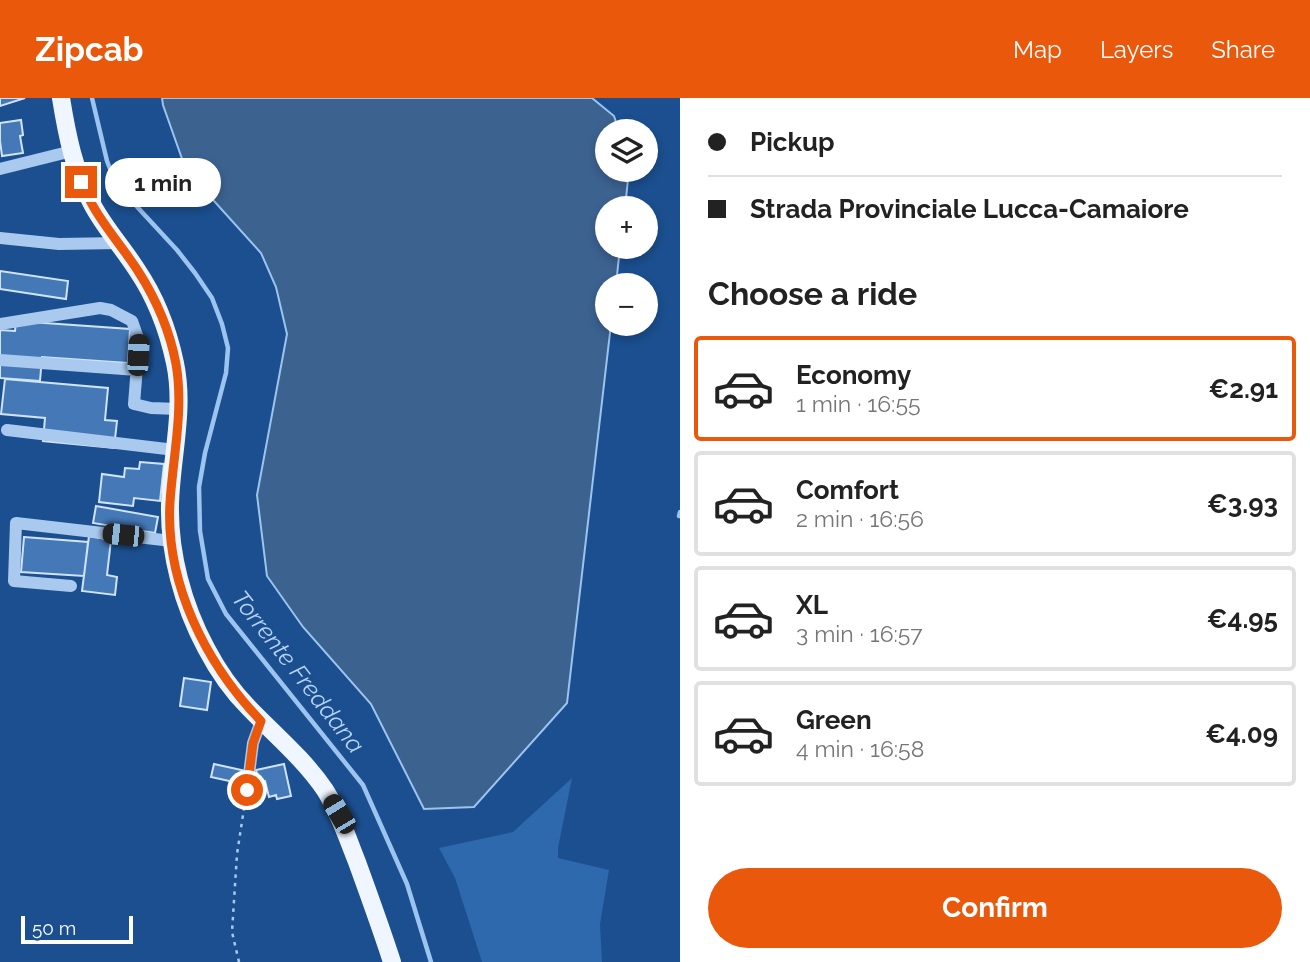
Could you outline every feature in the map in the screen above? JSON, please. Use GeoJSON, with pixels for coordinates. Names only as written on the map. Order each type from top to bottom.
{"type":"FeatureCollection","features":[{"type":"Feature","properties":{"kind":"main road"},"geometry":{"type":"LineString","coordinates":[[61,98],[81,182],[93,206],[155,301],[176,365],[178,409],[170,504],[172,541],[182,590],[206,648],[225,678],[246,705],[305,764],[324,788],[339,814],[392,962]]}},
{"type":"Feature","properties":{"kind":"street"},"geometry":{"type":"LineString","coordinates":[[0,169],[72,151]]}},
{"type":"Feature","properties":{"kind":"street"},"geometry":{"type":"LineString","coordinates":[[0,238],[59,244],[119,243]]}},
{"type":"Feature","properties":{"kind":"street"},"geometry":{"type":"LineString","coordinates":[[0,324],[100,308],[111,310],[132,321],[139,341],[134,404],[150,408],[178,409]]}},
{"type":"Feature","properties":{"kind":"street"},"geometry":{"type":"LineString","coordinates":[[0,360],[137,370]]}},
{"type":"Feature","properties":{"kind":"street"},"geometry":{"type":"LineString","coordinates":[[7,430],[175,450]]}},
{"type":"Feature","properties":{"kind":"street"},"geometry":{"type":"LineString","coordinates":[[71,586],[14,581],[16,523],[172,541]]}},
{"type":"Feature","properties":{"kind":"street"},"geometry":{"type":"LineString","coordinates":[[247,790],[253,743],[261,721]]}},
{"type":"Feature","properties":{"kind":"path"},"geometry":{"type":"LineString","coordinates":[[239,962],[232,932],[237,854],[247,790]]}},
{"type":"Feature","properties":{"kind":"shaded area"},"geometry":{"type":"Polygon","coordinates":[[[162,98],[592,98],[614,116],[615,119],[595,119],[595,182],[628,182],[626,196],[595,196],[595,259],[619,259],[617,273],[595,273],[595,336],[610,336],[567,703],[474,807],[424,809],[371,704],[303,627],[267,576],[257,495],[287,334],[276,287],[261,253],[186,170],[162,98]]]}},
{"type":"Feature","properties":{"kind":"shaded area"},"geometry":{"type":"Polygon","coordinates":[[[572,778],[558,858],[609,870],[600,924],[602,962],[482,962],[455,878],[439,848],[513,832],[572,778]]]}},
{"type":"Feature","properties":{"kind":"building"},"geometry":{"type":"Polygon","coordinates":[[[0,98],[25,98],[0,106],[0,98]]]}},
{"type":"Feature","properties":{"kind":"building"},"geometry":{"type":"Polygon","coordinates":[[[21,120],[23,153],[2,156],[0,123],[21,120]]]}},
{"type":"Feature","properties":{"kind":"building"},"geometry":{"type":"Polygon","coordinates":[[[0,271],[68,281],[66,299],[0,289],[0,271]]]}},
{"type":"Feature","properties":{"kind":"building"},"geometry":{"type":"Polygon","coordinates":[[[16,321],[130,329],[128,363],[42,357],[40,381],[0,378],[0,330],[15,331],[16,321]]]}},
{"type":"Feature","properties":{"kind":"building"},"geometry":{"type":"Polygon","coordinates":[[[5,379],[108,388],[105,420],[117,421],[114,448],[43,441],[45,418],[1,414],[5,379]]]}},
{"type":"Feature","properties":{"kind":"building"},"geometry":{"type":"Polygon","coordinates":[[[140,462],[164,464],[160,501],[134,498],[133,506],[99,502],[102,474],[124,477],[125,468],[139,469],[140,462]]]}},
{"type":"Feature","properties":{"kind":"building"},"geometry":{"type":"Polygon","coordinates":[[[96,506],[158,517],[155,533],[93,523],[96,506]]]}},
{"type":"Feature","properties":{"kind":"building"},"geometry":{"type":"Polygon","coordinates":[[[89,536],[111,540],[107,575],[117,577],[115,595],[82,591],[89,536]]]}},
{"type":"Feature","properties":{"kind":"building"},"geometry":{"type":"Polygon","coordinates":[[[24,537],[88,542],[84,576],[21,572],[24,537]]]}},
{"type":"Feature","properties":{"kind":"building"},"geometry":{"type":"Polygon","coordinates":[[[184,678],[211,682],[207,710],[180,706],[184,678]]]}},
{"type":"Feature","properties":{"kind":"building"},"geometry":{"type":"Polygon","coordinates":[[[214,764],[246,771],[243,784],[211,777],[214,764]]]}},
{"type":"Feature","properties":{"kind":"building"},"geometry":{"type":"Polygon","coordinates":[[[284,764],[291,796],[277,799],[276,795],[269,797],[265,781],[259,783],[256,770],[284,764]]]}},
{"type":"Feature","properties":{"kind":"waterway","name":"Torrente Freddana"},"geometry":{"type":"LineString","coordinates":[[92,98],[107,161],[116,184],[195,273],[212,298],[228,348],[226,373],[199,487],[200,531],[208,579],[226,614],[363,785],[407,884],[431,962]]}},
{"type":"Feature","properties":{"kind":"waterway"},"geometry":{"type":"LineString","coordinates":[[679,516],[680,512]]}},
{"type":"Feature","properties":{"kind":"route"},"geometry":{"type":"LineString","coordinates":[[81,182],[93,206],[155,301],[171,345],[176,365],[179,419],[170,504],[172,548],[182,590],[206,648],[225,678],[261,721],[253,743],[247,790]]}}]}
